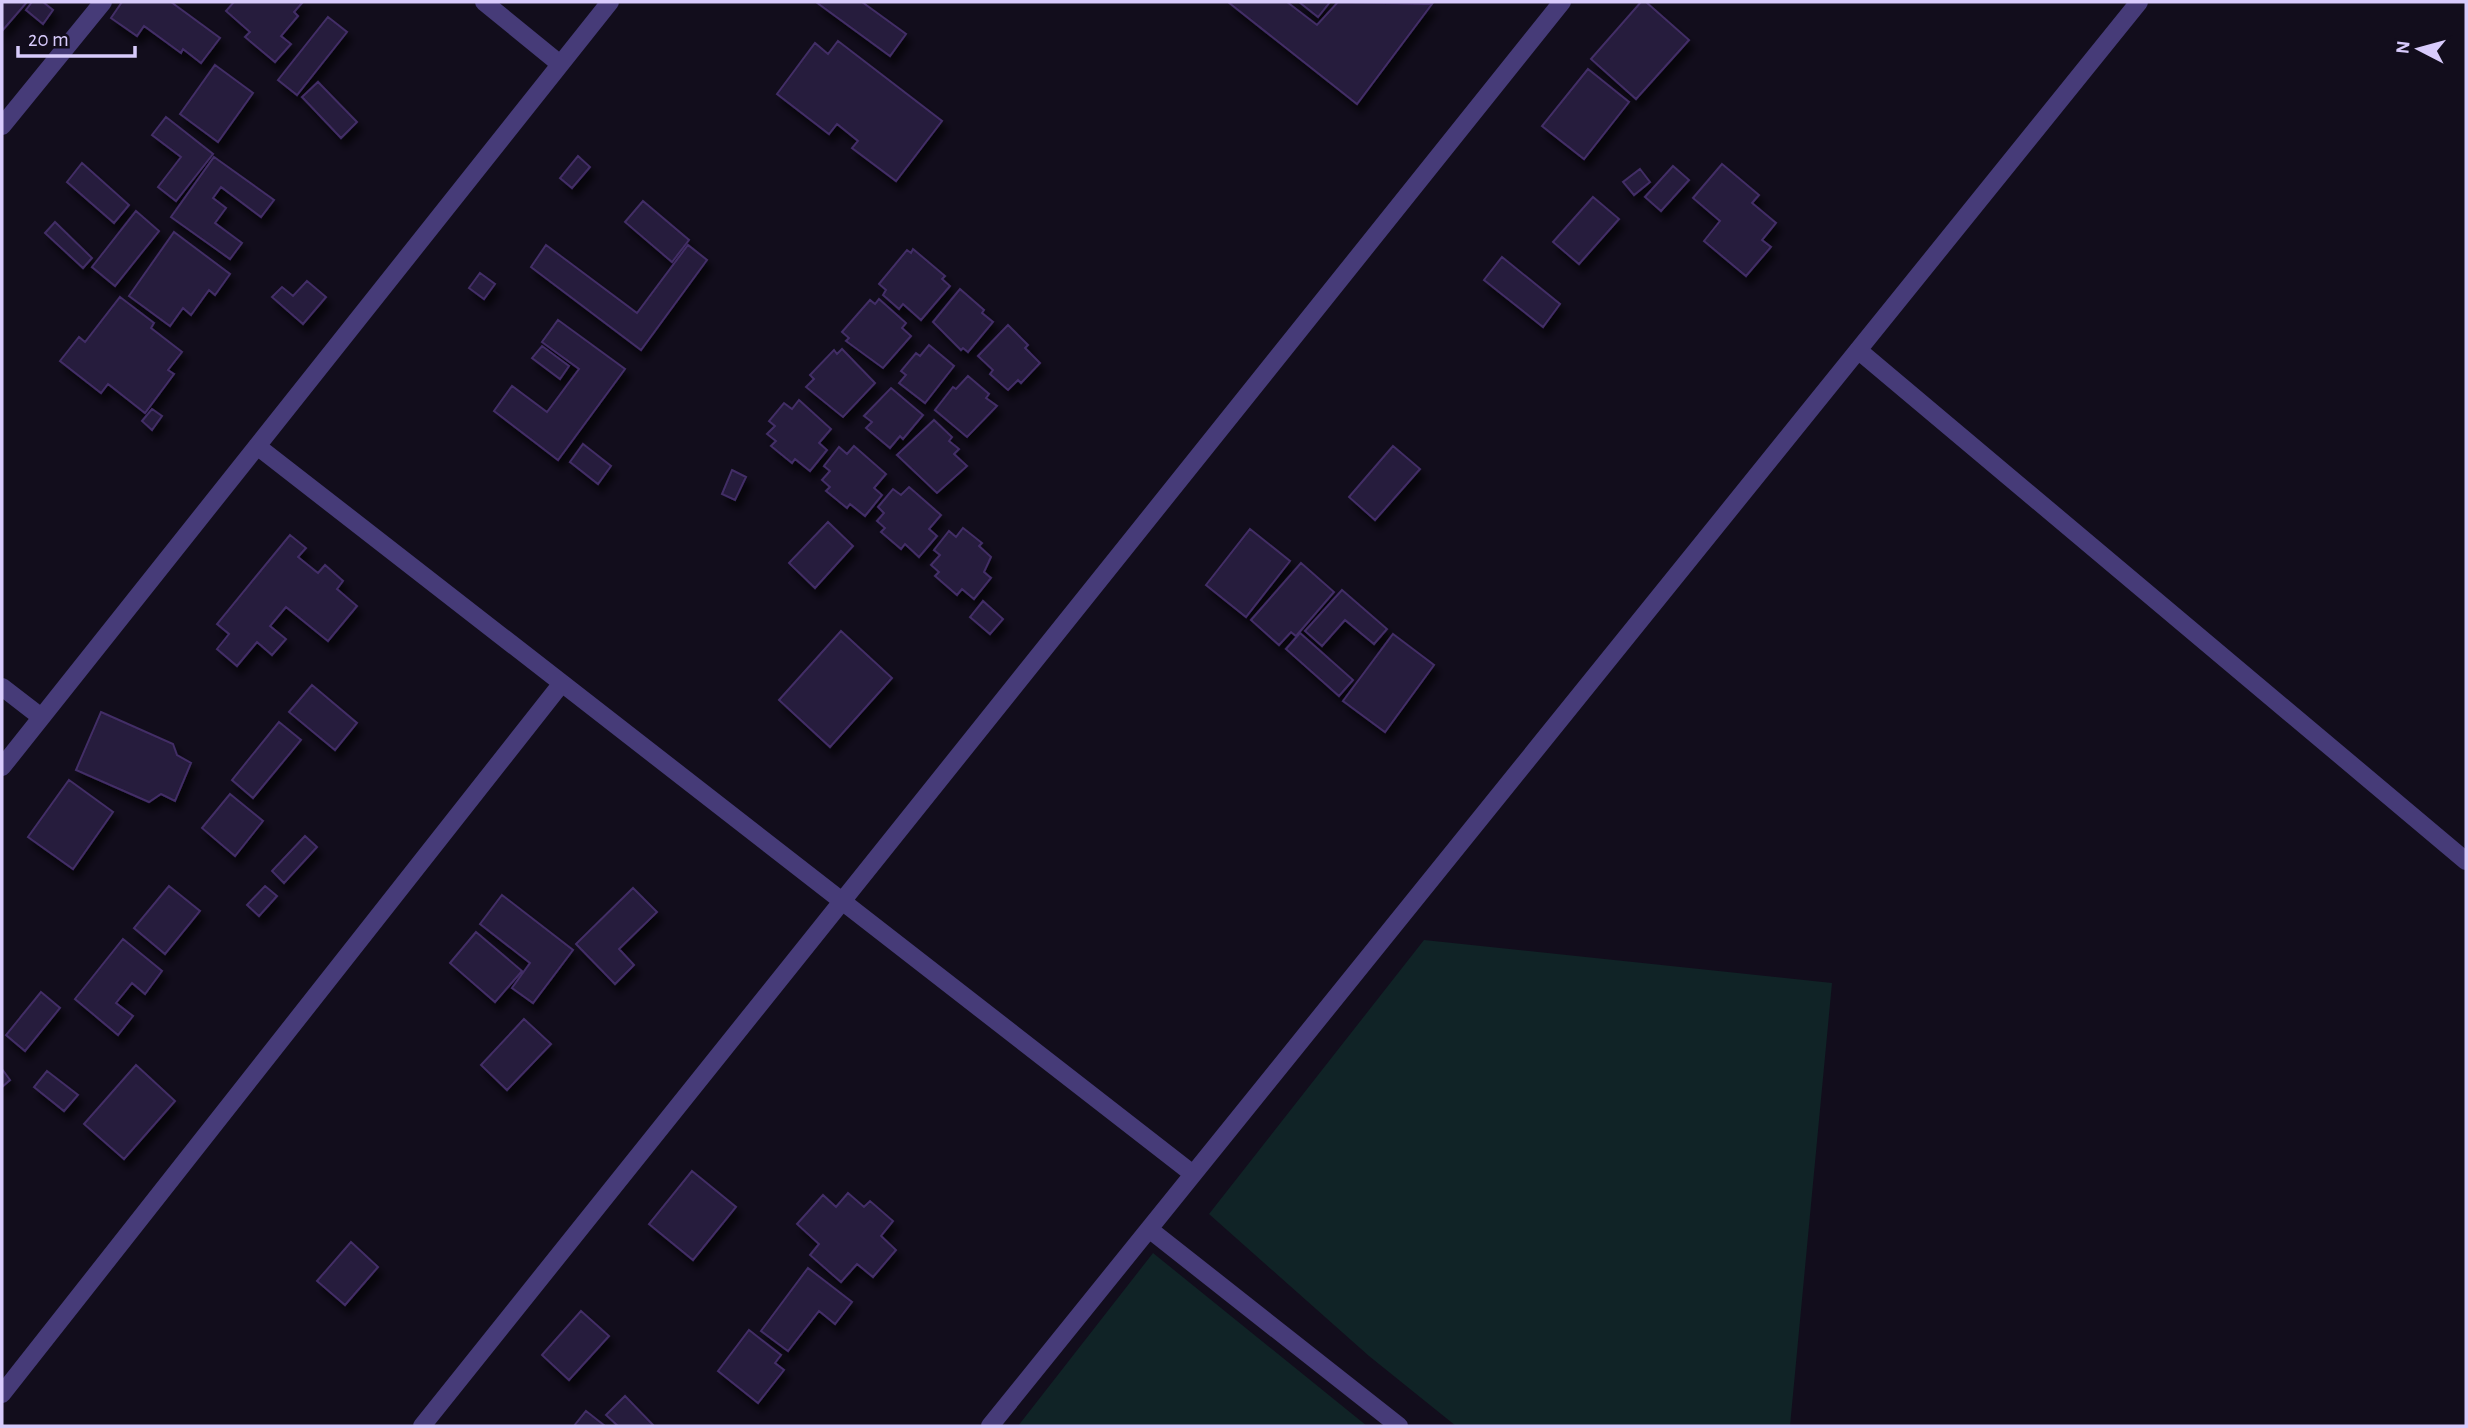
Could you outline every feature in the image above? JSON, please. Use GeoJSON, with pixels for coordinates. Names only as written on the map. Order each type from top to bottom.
{"type":"FeatureCollection","features":[{"type":"Feature","properties":{"kind":"street"},"geometry":{"type":"LineString","coordinates":[[2,126],[103,2]]}},
{"type":"Feature","properties":{"kind":"street"},"geometry":{"type":"LineString","coordinates":[[484,2],[561,64]]}},
{"type":"Feature","properties":{"kind":"street"},"geometry":{"type":"LineString","coordinates":[[2,767],[610,2]]}},
{"type":"Feature","properties":{"kind":"street"},"geometry":{"type":"LineString","coordinates":[[422,1426],[1562,2]]}},
{"type":"Feature","properties":{"kind":"street"},"geometry":{"type":"LineString","coordinates":[[990,1426],[2139,2]]}},
{"type":"Feature","properties":{"kind":"street"},"geometry":{"type":"LineString","coordinates":[[1858,350],[2466,861]]}},
{"type":"Feature","properties":{"kind":"street"},"geometry":{"type":"LineString","coordinates":[[257,446],[1193,1174]]}},
{"type":"Feature","properties":{"kind":"street"},"geometry":{"type":"LineString","coordinates":[[2,1394],[562,683]]}},
{"type":"Feature","properties":{"kind":"street"},"geometry":{"type":"LineString","coordinates":[[2,687],[41,717]]}},
{"type":"Feature","properties":{"kind":"street"},"geometry":{"type":"LineString","coordinates":[[1149,1228],[1399,1426]]}},
{"type":"Feature","properties":{"kind":"green space"},"geometry":{"type":"Polygon","coordinates":[[[1424,940],[1832,983],[1790,1426],[1456,1426],[1369,1356],[1209,1214],[1424,940]]]}},
{"type":"Feature","properties":{"kind":"green space"},"geometry":{"type":"Polygon","coordinates":[[[1153,1253],[1367,1426],[1018,1426],[1153,1253]]]}},
{"type":"Feature","properties":{"kind":"building"},"geometry":{"type":"Polygon","coordinates":[[[2,2],[27,2],[2,31],[2,2]]]}},
{"type":"Feature","properties":{"kind":"building"},"geometry":{"type":"Polygon","coordinates":[[[32,2],[43,2],[53,10],[43,24],[26,10],[32,2]]]}},
{"type":"Feature","properties":{"kind":"building"},"geometry":{"type":"Polygon","coordinates":[[[122,2],[171,2],[220,38],[201,63],[183,49],[181,53],[144,26],[137,36],[111,18],[122,2]]]}},
{"type":"Feature","properties":{"kind":"building"},"geometry":{"type":"Polygon","coordinates":[[[234,2],[303,2],[294,12],[298,16],[281,36],[291,44],[275,62],[245,37],[250,32],[226,11],[234,2]]]}},
{"type":"Feature","properties":{"kind":"building"},"geometry":{"type":"Polygon","coordinates":[[[816,2],[862,2],[906,34],[890,56],[816,2]]]}},
{"type":"Feature","properties":{"kind":"building"},"geometry":{"type":"Polygon","coordinates":[[[1228,2],[1287,2],[1317,25],[1338,2],[1432,4],[1357,104],[1228,2]]]}},
{"type":"Feature","properties":{"kind":"building"},"geometry":{"type":"Polygon","coordinates":[[[1299,2],[1330,2],[1318,17],[1299,2]]]}},
{"type":"Feature","properties":{"kind":"building"},"geometry":{"type":"Polygon","coordinates":[[[1641,2],[1646,2],[1689,40],[1636,99],[1591,59],[1641,2]]]}},
{"type":"Feature","properties":{"kind":"building"},"geometry":{"type":"Polygon","coordinates":[[[328,17],[347,32],[297,95],[278,80],[328,17]]]}},
{"type":"Feature","properties":{"kind":"building"},"geometry":{"type":"Polygon","coordinates":[[[838,41],[942,121],[896,181],[852,148],[858,141],[837,124],[829,134],[777,94],[815,43],[828,54],[838,41]]]}},
{"type":"Feature","properties":{"kind":"building"},"geometry":{"type":"Polygon","coordinates":[[[215,65],[253,93],[218,142],[180,114],[215,65]]]}},
{"type":"Feature","properties":{"kind":"building"},"geometry":{"type":"Polygon","coordinates":[[[1588,69],[1629,102],[1584,159],[1542,126],[1588,69]]]}},
{"type":"Feature","properties":{"kind":"building"},"geometry":{"type":"Polygon","coordinates":[[[318,82],[357,122],[341,138],[302,97],[318,82]]]}},
{"type":"Feature","properties":{"kind":"building"},"geometry":{"type":"Polygon","coordinates":[[[166,117],[213,154],[176,201],[158,187],[181,157],[152,135],[166,117]]]}},
{"type":"Feature","properties":{"kind":"building"},"geometry":{"type":"Polygon","coordinates":[[[578,156],[590,167],[572,188],[560,178],[578,156]]]}},
{"type":"Feature","properties":{"kind":"building"},"geometry":{"type":"Polygon","coordinates":[[[214,157],[274,200],[261,217],[221,187],[213,198],[226,208],[215,223],[242,243],[230,259],[171,217],[214,157]]]}},
{"type":"Feature","properties":{"kind":"building"},"geometry":{"type":"Polygon","coordinates":[[[82,163],[129,205],[114,223],[67,182],[82,163]]]}},
{"type":"Feature","properties":{"kind":"building"},"geometry":{"type":"Polygon","coordinates":[[[1722,164],[1759,195],[1752,203],[1776,223],[1762,240],[1771,247],[1746,276],[1704,241],[1720,221],[1693,198],[1722,164]]]}},
{"type":"Feature","properties":{"kind":"building"},"geometry":{"type":"Polygon","coordinates":[[[1673,166],[1689,180],[1661,211],[1645,197],[1673,166]]]}},
{"type":"Feature","properties":{"kind":"building"},"geometry":{"type":"Polygon","coordinates":[[[1640,169],[1650,182],[1634,195],[1623,182],[1640,169]]]}},
{"type":"Feature","properties":{"kind":"building"},"geometry":{"type":"Polygon","coordinates":[[[1593,197],[1619,219],[1579,264],[1553,242],[1593,197]]]}},
{"type":"Feature","properties":{"kind":"building"},"geometry":{"type":"Polygon","coordinates":[[[643,201],[689,240],[672,262],[625,222],[643,201]]]}},
{"type":"Feature","properties":{"kind":"building"},"geometry":{"type":"Polygon","coordinates":[[[136,211],[159,231],[115,286],[92,267],[136,211]]]}},
{"type":"Feature","properties":{"kind":"building"},"geometry":{"type":"Polygon","coordinates":[[[55,222],[92,258],[83,268],[45,233],[55,222]]]}},
{"type":"Feature","properties":{"kind":"building"},"geometry":{"type":"Polygon","coordinates":[[[174,232],[230,274],[215,295],[209,290],[191,315],[183,308],[170,326],[129,296],[174,232]]]}},
{"type":"Feature","properties":{"kind":"building"},"geometry":{"type":"Polygon","coordinates":[[[546,245],[637,313],[688,245],[707,260],[641,350],[531,267],[546,245]]]}},
{"type":"Feature","properties":{"kind":"building"},"geometry":{"type":"Polygon","coordinates":[[[913,249],[945,276],[942,279],[950,286],[921,320],[903,304],[899,309],[883,295],[886,290],[879,284],[907,250],[911,253],[913,249]]]}},
{"type":"Feature","properties":{"kind":"building"},"geometry":{"type":"Polygon","coordinates":[[[1502,257],[1560,304],[1543,327],[1484,280],[1502,257]]]}},
{"type":"Feature","properties":{"kind":"building"},"geometry":{"type":"Polygon","coordinates":[[[480,273],[495,284],[484,299],[469,288],[480,273]]]}},
{"type":"Feature","properties":{"kind":"building"},"geometry":{"type":"Polygon","coordinates":[[[307,281],[326,297],[303,324],[272,297],[282,287],[293,296],[307,281]]]}},
{"type":"Feature","properties":{"kind":"building"},"geometry":{"type":"Polygon","coordinates":[[[960,289],[984,310],[982,313],[993,322],[968,352],[963,348],[961,350],[933,322],[960,289]]]}},
{"type":"Feature","properties":{"kind":"building"},"geometry":{"type":"Polygon","coordinates":[[[120,297],[154,323],[151,328],[182,352],[168,370],[174,374],[145,413],[108,384],[101,393],[60,361],[79,337],[85,342],[120,297]]]}},
{"type":"Feature","properties":{"kind":"building"},"geometry":{"type":"Polygon","coordinates":[[[879,299],[906,323],[902,328],[911,336],[883,368],[846,341],[849,338],[842,332],[870,300],[875,304],[879,299]]]}},
{"type":"Feature","properties":{"kind":"building"},"geometry":{"type":"Polygon","coordinates":[[[558,320],[625,369],[558,460],[494,411],[512,386],[547,412],[579,369],[542,342],[558,320]]]}},
{"type":"Feature","properties":{"kind":"building"},"geometry":{"type":"Polygon","coordinates":[[[1008,325],[1028,345],[1025,348],[1040,363],[1021,383],[1018,380],[1008,390],[990,374],[993,370],[978,356],[1008,325]]]}},
{"type":"Feature","properties":{"kind":"building"},"geometry":{"type":"Polygon","coordinates":[[[929,345],[954,366],[925,403],[899,383],[906,375],[901,371],[916,353],[920,356],[929,345]]]}},
{"type":"Feature","properties":{"kind":"building"},"geometry":{"type":"Polygon","coordinates":[[[542,346],[569,366],[560,379],[532,358],[542,346]]]}},
{"type":"Feature","properties":{"kind":"building"},"geometry":{"type":"Polygon","coordinates":[[[842,349],[875,383],[843,417],[806,387],[814,379],[810,375],[834,350],[837,354],[842,349]]]}},
{"type":"Feature","properties":{"kind":"building"},"geometry":{"type":"Polygon","coordinates":[[[968,376],[989,394],[986,398],[997,406],[967,437],[935,410],[953,387],[956,389],[968,376]]]}},
{"type":"Feature","properties":{"kind":"building"},"geometry":{"type":"Polygon","coordinates":[[[891,388],[923,415],[903,439],[900,436],[890,448],[866,428],[872,422],[864,416],[891,388]]]}},
{"type":"Feature","properties":{"kind":"building"},"geometry":{"type":"Polygon","coordinates":[[[799,400],[831,429],[819,443],[827,450],[810,471],[795,459],[792,463],[771,446],[776,441],[767,434],[775,426],[769,421],[784,403],[792,409],[799,400]]]}},
{"type":"Feature","properties":{"kind":"building"},"geometry":{"type":"Polygon","coordinates":[[[152,409],[162,416],[152,430],[142,421],[152,409]]]}},
{"type":"Feature","properties":{"kind":"building"},"geometry":{"type":"Polygon","coordinates":[[[934,420],[952,437],[949,441],[959,449],[954,454],[967,466],[937,493],[897,455],[934,420]]]}},
{"type":"Feature","properties":{"kind":"building"},"geometry":{"type":"Polygon","coordinates":[[[583,444],[611,466],[598,484],[570,462],[583,444]]]}},
{"type":"Feature","properties":{"kind":"building"},"geometry":{"type":"Polygon","coordinates":[[[854,446],[886,474],[874,488],[882,495],[865,516],[850,504],[847,508],[826,491],[830,487],[822,480],[830,471],[824,466],[839,447],[847,454],[854,446]]]}},
{"type":"Feature","properties":{"kind":"building"},"geometry":{"type":"Polygon","coordinates":[[[1393,446],[1420,469],[1375,520],[1349,497],[1393,446]]]}},
{"type":"Feature","properties":{"kind":"building"},"geometry":{"type":"Polygon","coordinates":[[[732,470],[746,477],[735,500],[722,494],[732,470]]]}},
{"type":"Feature","properties":{"kind":"building"},"geometry":{"type":"Polygon","coordinates":[[[909,487],[941,515],[929,529],[937,536],[919,557],[905,544],[901,549],[881,532],[885,528],[877,521],[884,513],[878,507],[893,489],[901,495],[909,487]]]}},
{"type":"Feature","properties":{"kind":"building"},"geometry":{"type":"Polygon","coordinates":[[[828,522],[853,546],[815,588],[789,563],[828,522]]]}},
{"type":"Feature","properties":{"kind":"building"},"geometry":{"type":"Polygon","coordinates":[[[963,528],[982,543],[979,546],[991,557],[984,572],[991,578],[974,599],[962,589],[957,595],[935,576],[939,572],[931,565],[940,555],[934,550],[949,531],[956,537],[963,528]]]}},
{"type":"Feature","properties":{"kind":"building"},"geometry":{"type":"Polygon","coordinates":[[[1250,529],[1290,561],[1246,617],[1206,585],[1250,529]]]}},
{"type":"Feature","properties":{"kind":"building"},"geometry":{"type":"Polygon","coordinates":[[[290,535],[306,548],[298,557],[318,573],[325,565],[343,581],[337,589],[357,606],[328,641],[286,607],[270,626],[286,639],[272,655],[257,642],[237,666],[217,649],[229,634],[217,624],[290,535]]]}},
{"type":"Feature","properties":{"kind":"building"},"geometry":{"type":"Polygon","coordinates":[[[1301,563],[1334,592],[1296,636],[1291,632],[1279,645],[1251,620],[1301,563]]]}},
{"type":"Feature","properties":{"kind":"building"},"geometry":{"type":"Polygon","coordinates":[[[1342,590],[1387,629],[1374,644],[1345,620],[1322,646],[1305,631],[1342,590]]]}},
{"type":"Feature","properties":{"kind":"building"},"geometry":{"type":"Polygon","coordinates":[[[983,601],[1003,619],[990,634],[970,617],[983,601]]]}},
{"type":"Feature","properties":{"kind":"building"},"geometry":{"type":"Polygon","coordinates":[[[841,631],[892,678],[830,747],[779,700],[841,631]]]}},
{"type":"Feature","properties":{"kind":"building"},"geometry":{"type":"Polygon","coordinates":[[[1300,633],[1353,680],[1339,696],[1286,649],[1300,633]]]}},
{"type":"Feature","properties":{"kind":"building"},"geometry":{"type":"Polygon","coordinates":[[[1393,634],[1434,665],[1385,732],[1343,701],[1393,634]]]}},
{"type":"Feature","properties":{"kind":"building"},"geometry":{"type":"Polygon","coordinates":[[[312,685],[357,723],[335,750],[289,712],[312,685]]]}},
{"type":"Feature","properties":{"kind":"building"},"geometry":{"type":"Polygon","coordinates":[[[101,712],[173,744],[177,755],[191,763],[175,801],[161,794],[149,802],[76,770],[101,712]]]}},
{"type":"Feature","properties":{"kind":"building"},"geometry":{"type":"Polygon","coordinates":[[[279,722],[301,740],[253,798],[232,780],[279,722]]]}},
{"type":"Feature","properties":{"kind":"building"},"geometry":{"type":"Polygon","coordinates":[[[69,780],[113,812],[73,869],[28,837],[69,780]]]}},
{"type":"Feature","properties":{"kind":"building"},"geometry":{"type":"Polygon","coordinates":[[[230,794],[263,821],[235,856],[202,828],[230,794]]]}},
{"type":"Feature","properties":{"kind":"building"},"geometry":{"type":"Polygon","coordinates":[[[305,836],[317,847],[284,883],[272,871],[305,836]]]}},
{"type":"Feature","properties":{"kind":"building"},"geometry":{"type":"Polygon","coordinates":[[[169,886],[200,911],[165,954],[134,928],[169,886]]]}},
{"type":"Feature","properties":{"kind":"building"},"geometry":{"type":"Polygon","coordinates":[[[265,886],[277,896],[259,916],[247,905],[265,886]]]}},
{"type":"Feature","properties":{"kind":"building"},"geometry":{"type":"Polygon","coordinates":[[[633,888],[657,912],[619,949],[634,965],[615,984],[576,944],[633,888]]]}},
{"type":"Feature","properties":{"kind":"building"},"geometry":{"type":"Polygon","coordinates":[[[502,895],[573,950],[533,1003],[512,988],[530,963],[480,924],[502,895]]]}},
{"type":"Feature","properties":{"kind":"building"},"geometry":{"type":"Polygon","coordinates":[[[476,932],[522,971],[495,1002],[450,963],[476,932]]]}},
{"type":"Feature","properties":{"kind":"building"},"geometry":{"type":"Polygon","coordinates":[[[123,939],[162,971],[145,994],[132,983],[116,1003],[133,1016],[118,1035],[75,999],[123,939]]]}},
{"type":"Feature","properties":{"kind":"building"},"geometry":{"type":"Polygon","coordinates":[[[41,992],[60,1008],[25,1051],[6,1035],[41,992]]]}},
{"type":"Feature","properties":{"kind":"building"},"geometry":{"type":"Polygon","coordinates":[[[524,1019],[551,1044],[507,1090],[481,1065],[524,1019]]]}},
{"type":"Feature","properties":{"kind":"building"},"geometry":{"type":"Polygon","coordinates":[[[136,1065],[175,1101],[124,1159],[84,1124],[136,1065]]]}},
{"type":"Feature","properties":{"kind":"building"},"geometry":{"type":"Polygon","coordinates":[[[2,1069],[10,1080],[2,1087],[2,1069]]]}},
{"type":"Feature","properties":{"kind":"building"},"geometry":{"type":"Polygon","coordinates":[[[47,1071],[78,1095],[64,1111],[34,1087],[47,1071]]]}},
{"type":"Feature","properties":{"kind":"building"},"geometry":{"type":"Polygon","coordinates":[[[692,1171],[736,1207],[693,1260],[649,1224],[692,1171]]]}},
{"type":"Feature","properties":{"kind":"building"},"geometry":{"type":"Polygon","coordinates":[[[848,1193],[864,1207],[870,1201],[893,1221],[881,1236],[896,1250],[873,1277],[857,1264],[841,1282],[810,1255],[819,1244],[797,1224],[823,1195],[836,1207],[848,1193]]]}},
{"type":"Feature","properties":{"kind":"building"},"geometry":{"type":"Polygon","coordinates":[[[351,1242],[378,1267],[345,1305],[317,1281],[351,1242]]]}},
{"type":"Feature","properties":{"kind":"building"},"geometry":{"type":"Polygon","coordinates":[[[808,1268],[852,1302],[835,1324],[819,1311],[788,1351],[761,1331],[808,1268]]]}},
{"type":"Feature","properties":{"kind":"building"},"geometry":{"type":"Polygon","coordinates":[[[581,1311],[609,1336],[569,1380],[542,1355],[581,1311]]]}},
{"type":"Feature","properties":{"kind":"building"},"geometry":{"type":"Polygon","coordinates":[[[749,1330],[781,1355],[775,1363],[784,1370],[758,1403],[718,1371],[749,1330]]]}},
{"type":"Feature","properties":{"kind":"building"},"geometry":{"type":"Polygon","coordinates":[[[625,1396],[654,1426],[618,1426],[606,1415],[625,1396]]]}},
{"type":"Feature","properties":{"kind":"building"},"geometry":{"type":"Polygon","coordinates":[[[586,1411],[605,1426],[574,1426],[586,1411]]]}}]}
